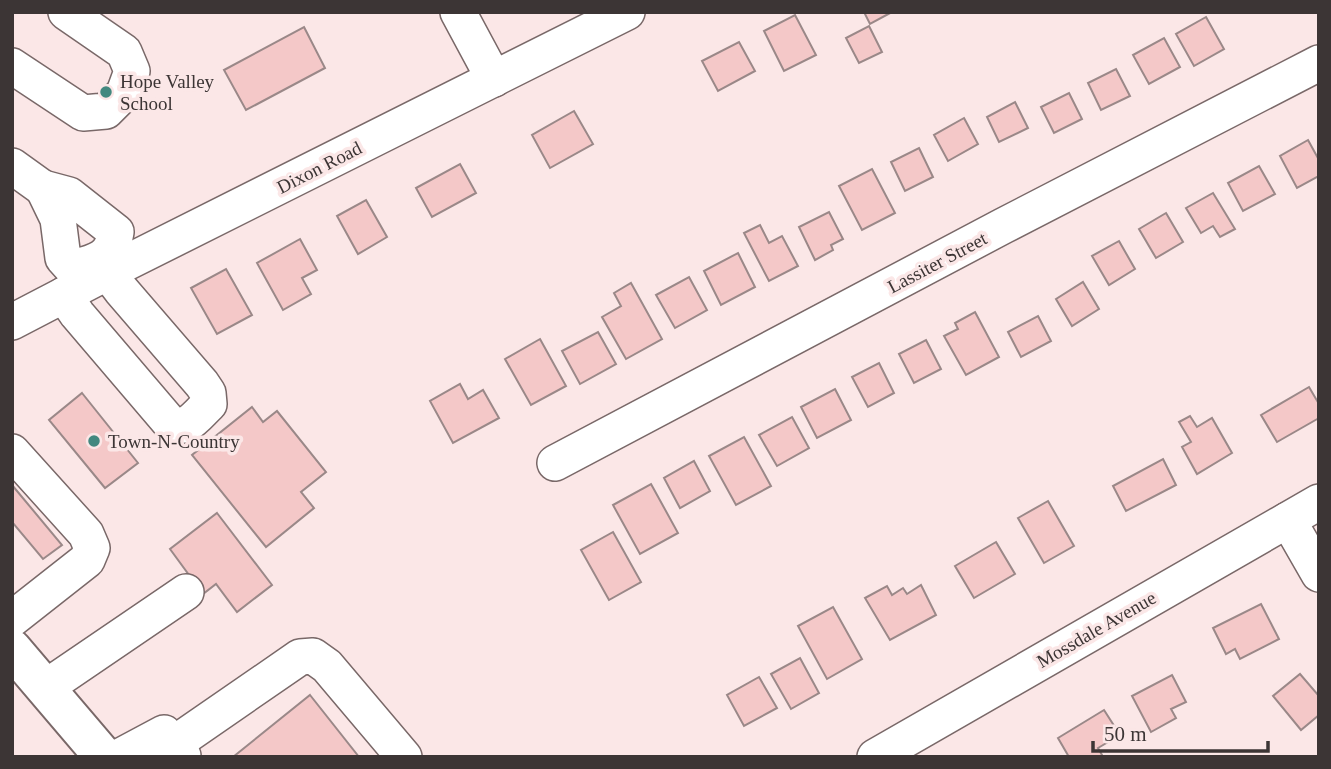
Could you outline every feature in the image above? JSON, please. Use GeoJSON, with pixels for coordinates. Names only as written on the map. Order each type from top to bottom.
{"type":"FeatureCollection","features":[{"type":"Feature","properties":{"kind":"main road"},"geometry":{"type":"LineString","coordinates":[[12,649],[104,757]]}},
{"type":"Feature","properties":{"kind":"street"},"geometry":{"type":"LineString","coordinates":[[12,66],[83,113],[106,111],[124,93],[132,71],[124,52],[66,12]]}},
{"type":"Feature","properties":{"kind":"street"},"geometry":{"type":"LineString","coordinates":[[457,12],[494,79]]}},
{"type":"Feature","properties":{"kind":"street","name":"Dixon Road"},"geometry":{"type":"LineString","coordinates":[[12,322],[64,295],[103,267],[494,79],[626,12]]}},
{"type":"Feature","properties":{"kind":"street","name":"Lassiter Street"},"geometry":{"type":"LineString","coordinates":[[555,463],[1003,226],[1319,63]]}},
{"type":"Feature","properties":{"kind":"street"},"geometry":{"type":"LineString","coordinates":[[12,166],[44,189],[68,195],[116,232],[115,244],[103,267],[208,393],[209,404],[186,426],[178,427],[170,423],[77,314],[64,295]]}},
{"type":"Feature","properties":{"kind":"street"},"geometry":{"type":"LineString","coordinates":[[12,452],[86,534],[92,548],[87,560],[12,620]]}},
{"type":"Feature","properties":{"kind":"street","name":"Mossdale Avenue"},"geometry":{"type":"LineString","coordinates":[[875,757],[1319,502]]}},
{"type":"Feature","properties":{"kind":"street"},"geometry":{"type":"LineString","coordinates":[[1288,520],[1319,574]]}},
{"type":"Feature","properties":{"kind":"street"},"geometry":{"type":"LineString","coordinates":[[46,688],[186,592]]}},
{"type":"Feature","properties":{"kind":"street"},"geometry":{"type":"LineString","coordinates":[[119,757],[174,745],[300,657],[313,656],[327,666],[404,757]]}},
{"type":"Feature","properties":{"kind":"building"},"geometry":{"type":"Polygon","coordinates":[[[864,12],[892,12],[870,24],[864,12]]]}},
{"type":"Feature","properties":{"kind":"building"},"geometry":{"type":"Polygon","coordinates":[[[795,15],[816,55],[784,71],[764,31],[795,15]]]}},
{"type":"Feature","properties":{"kind":"building"},"geometry":{"type":"Polygon","coordinates":[[[1206,17],[1224,49],[1194,66],[1176,34],[1206,17]]]}},
{"type":"Feature","properties":{"kind":"building"},"geometry":{"type":"Polygon","coordinates":[[[869,26],[882,52],[859,63],[846,38],[869,26]]]}},
{"type":"Feature","properties":{"kind":"building"},"geometry":{"type":"Polygon","coordinates":[[[304,27],[325,68],[246,110],[224,70],[304,27]]]}},
{"type":"Feature","properties":{"kind":"building"},"geometry":{"type":"Polygon","coordinates":[[[1164,38],[1180,67],[1149,84],[1133,55],[1164,38]]]}},
{"type":"Feature","properties":{"kind":"building"},"geometry":{"type":"Polygon","coordinates":[[[739,42],[755,71],[718,91],[702,61],[739,42]]]}},
{"type":"Feature","properties":{"kind":"building"},"geometry":{"type":"Polygon","coordinates":[[[1116,69],[1130,96],[1101,110],[1088,83],[1116,69]]]}},
{"type":"Feature","properties":{"kind":"building"},"geometry":{"type":"Polygon","coordinates":[[[1069,93],[1082,119],[1054,133],[1041,107],[1069,93]]]}},
{"type":"Feature","properties":{"kind":"building"},"geometry":{"type":"Polygon","coordinates":[[[1015,102],[1028,128],[999,142],[987,117],[1015,102]]]}},
{"type":"Feature","properties":{"kind":"building"},"geometry":{"type":"Polygon","coordinates":[[[574,111],[593,144],[550,168],[532,135],[574,111]]]}},
{"type":"Feature","properties":{"kind":"building"},"geometry":{"type":"Polygon","coordinates":[[[964,118],[978,144],[948,161],[934,135],[964,118]]]}},
{"type":"Feature","properties":{"kind":"building"},"geometry":{"type":"Polygon","coordinates":[[[1308,140],[1319,160],[1319,176],[1297,188],[1280,156],[1308,140]]]}},
{"type":"Feature","properties":{"kind":"building"},"geometry":{"type":"Polygon","coordinates":[[[919,148],[933,177],[905,191],[891,162],[919,148]]]}},
{"type":"Feature","properties":{"kind":"building"},"geometry":{"type":"Polygon","coordinates":[[[460,164],[476,193],[432,217],[416,188],[460,164]]]}},
{"type":"Feature","properties":{"kind":"building"},"geometry":{"type":"Polygon","coordinates":[[[1259,166],[1275,194],[1243,211],[1228,183],[1259,166]]]}},
{"type":"Feature","properties":{"kind":"building"},"geometry":{"type":"Polygon","coordinates":[[[872,169],[895,213],[862,230],[839,186],[872,169]]]}},
{"type":"Feature","properties":{"kind":"building"},"geometry":{"type":"Polygon","coordinates":[[[1213,193],[1235,229],[1220,237],[1213,226],[1201,233],[1186,208],[1213,193]]]}},
{"type":"Feature","properties":{"kind":"building"},"geometry":{"type":"Polygon","coordinates":[[[366,200],[387,237],[358,254],[337,216],[366,200]]]}},
{"type":"Feature","properties":{"kind":"building"},"geometry":{"type":"Polygon","coordinates":[[[829,212],[843,239],[831,245],[833,250],[815,260],[799,227],[829,212]]]}},
{"type":"Feature","properties":{"kind":"building"},"geometry":{"type":"Polygon","coordinates":[[[1166,213],[1183,242],[1156,258],[1139,229],[1166,213]]]}},
{"type":"Feature","properties":{"kind":"building"},"geometry":{"type":"Polygon","coordinates":[[[760,225],[769,243],[782,236],[798,266],[769,281],[744,233],[760,225]]]}},
{"type":"Feature","properties":{"kind":"building"},"geometry":{"type":"Polygon","coordinates":[[[300,239],[317,270],[302,278],[311,294],[283,310],[257,263],[300,239]]]}},
{"type":"Feature","properties":{"kind":"building"},"geometry":{"type":"Polygon","coordinates":[[[1119,241],[1135,269],[1109,285],[1092,256],[1119,241]]]}},
{"type":"Feature","properties":{"kind":"building"},"geometry":{"type":"Polygon","coordinates":[[[738,253],[755,287],[721,305],[704,271],[738,253]]]}},
{"type":"Feature","properties":{"kind":"building"},"geometry":{"type":"Polygon","coordinates":[[[226,269],[252,315],[217,334],[191,288],[226,269]]]}},
{"type":"Feature","properties":{"kind":"building"},"geometry":{"type":"Polygon","coordinates":[[[689,277],[707,310],[675,328],[656,295],[689,277]]]}},
{"type":"Feature","properties":{"kind":"building"},"geometry":{"type":"Polygon","coordinates":[[[1083,282],[1099,309],[1072,326],[1056,299],[1083,282]]]}},
{"type":"Feature","properties":{"kind":"building"},"geometry":{"type":"Polygon","coordinates":[[[631,283],[662,339],[626,359],[602,317],[621,306],[614,293],[631,283]]]}},
{"type":"Feature","properties":{"kind":"building"},"geometry":{"type":"Polygon","coordinates":[[[975,312],[999,357],[966,375],[944,336],[958,329],[955,323],[975,312]]]}},
{"type":"Feature","properties":{"kind":"building"},"geometry":{"type":"Polygon","coordinates":[[[1038,316],[1051,341],[1021,357],[1008,332],[1038,316]]]}},
{"type":"Feature","properties":{"kind":"building"},"geometry":{"type":"Polygon","coordinates":[[[598,332],[616,364],[580,384],[562,351],[598,332]]]}},
{"type":"Feature","properties":{"kind":"building"},"geometry":{"type":"Polygon","coordinates":[[[540,339],[566,386],[531,405],[505,359],[540,339]]]}},
{"type":"Feature","properties":{"kind":"building"},"geometry":{"type":"Polygon","coordinates":[[[926,340],[941,369],[914,383],[899,354],[926,340]]]}},
{"type":"Feature","properties":{"kind":"building"},"geometry":{"type":"Polygon","coordinates":[[[879,363],[894,393],[868,407],[852,377],[879,363]]]}},
{"type":"Feature","properties":{"kind":"building"},"geometry":{"type":"Polygon","coordinates":[[[460,384],[468,399],[483,390],[499,418],[453,443],[430,401],[460,384]]]}},
{"type":"Feature","properties":{"kind":"building"},"geometry":{"type":"Polygon","coordinates":[[[1309,387],[1319,404],[1319,418],[1277,442],[1261,415],[1309,387]]]}},
{"type":"Feature","properties":{"kind":"building"},"geometry":{"type":"Polygon","coordinates":[[[835,389],[851,420],[817,438],[801,407],[835,389]]]}},
{"type":"Feature","properties":{"kind":"building","name":"Town-N-Country"},"geometry":{"type":"Polygon","coordinates":[[[82,393],[138,463],[105,488],[49,420],[82,393]]]}},
{"type":"Feature","properties":{"kind":"building"},"geometry":{"type":"Polygon","coordinates":[[[252,407],[263,422],[277,411],[326,472],[301,492],[314,508],[266,547],[192,455],[252,407]]]}},
{"type":"Feature","properties":{"kind":"building"},"geometry":{"type":"Polygon","coordinates":[[[1190,416],[1197,427],[1212,418],[1232,453],[1197,474],[1182,447],[1191,442],[1179,422],[1190,416]]]}},
{"type":"Feature","properties":{"kind":"building"},"geometry":{"type":"Polygon","coordinates":[[[792,417],[809,448],[777,466],[759,435],[792,417]]]}},
{"type":"Feature","properties":{"kind":"building"},"geometry":{"type":"Polygon","coordinates":[[[744,437],[771,486],[736,505],[709,456],[744,437]]]}},
{"type":"Feature","properties":{"kind":"building"},"geometry":{"type":"Polygon","coordinates":[[[1163,459],[1176,485],[1126,511],[1113,486],[1163,459]]]}},
{"type":"Feature","properties":{"kind":"building"},"geometry":{"type":"Polygon","coordinates":[[[694,461],[710,491],[680,508],[664,478],[694,461]]]}},
{"type":"Feature","properties":{"kind":"building"},"geometry":{"type":"Polygon","coordinates":[[[651,484],[678,533],[640,554],[613,505],[651,484]]]}},
{"type":"Feature","properties":{"kind":"building"},"geometry":{"type":"Polygon","coordinates":[[[12,485],[62,545],[43,559],[12,522],[12,485]]]}},
{"type":"Feature","properties":{"kind":"building"},"geometry":{"type":"Polygon","coordinates":[[[1048,501],[1074,546],[1044,563],[1018,518],[1048,501]]]}},
{"type":"Feature","properties":{"kind":"building"},"geometry":{"type":"Polygon","coordinates":[[[217,513],[272,585],[237,612],[216,584],[203,594],[170,549],[217,513]]]}},
{"type":"Feature","properties":{"kind":"building"},"geometry":{"type":"Polygon","coordinates":[[[613,532],[641,582],[609,600],[581,550],[613,532]]]}},
{"type":"Feature","properties":{"kind":"building"},"geometry":{"type":"Polygon","coordinates":[[[996,542],[1015,574],[974,598],[955,566],[996,542]]]}},
{"type":"Feature","properties":{"kind":"building"},"geometry":{"type":"Polygon","coordinates":[[[921,585],[936,615],[890,640],[865,598],[887,586],[892,595],[903,588],[907,594],[921,585]]]}},
{"type":"Feature","properties":{"kind":"building"},"geometry":{"type":"Polygon","coordinates":[[[1261,604],[1279,639],[1240,659],[1235,649],[1226,654],[1213,628],[1261,604]]]}},
{"type":"Feature","properties":{"kind":"building"},"geometry":{"type":"Polygon","coordinates":[[[833,607],[862,659],[827,679],[798,626],[833,607]]]}},
{"type":"Feature","properties":{"kind":"building"},"geometry":{"type":"Polygon","coordinates":[[[800,658],[819,693],[791,709],[771,674],[800,658]]]}},
{"type":"Feature","properties":{"kind":"building"},"geometry":{"type":"Polygon","coordinates":[[[1300,674],[1319,696],[1319,715],[1301,730],[1273,696],[1300,674]]]}},
{"type":"Feature","properties":{"kind":"building"},"geometry":{"type":"Polygon","coordinates":[[[1172,675],[1186,702],[1171,709],[1176,718],[1151,732],[1132,696],[1172,675]]]}},
{"type":"Feature","properties":{"kind":"building"},"geometry":{"type":"Polygon","coordinates":[[[759,677],[777,708],[744,726],[727,695],[759,677]]]}},
{"type":"Feature","properties":{"kind":"building"},"geometry":{"type":"Polygon","coordinates":[[[310,695],[359,757],[233,757],[310,695]]]}},
{"type":"Feature","properties":{"kind":"building"},"geometry":{"type":"Polygon","coordinates":[[[1104,710],[1120,735],[1098,748],[1102,755],[1099,757],[1069,757],[1058,738],[1104,710]]]}},
{"type":"Feature","properties":{"kind":"place","name":"Hope Valley School"},"geometry":{"type":"Point","coordinates":[106,92]}},
{"type":"Feature","properties":{"kind":"place","name":"Town-N-Country"},"geometry":{"type":"Point","coordinates":[94,441]}}]}
